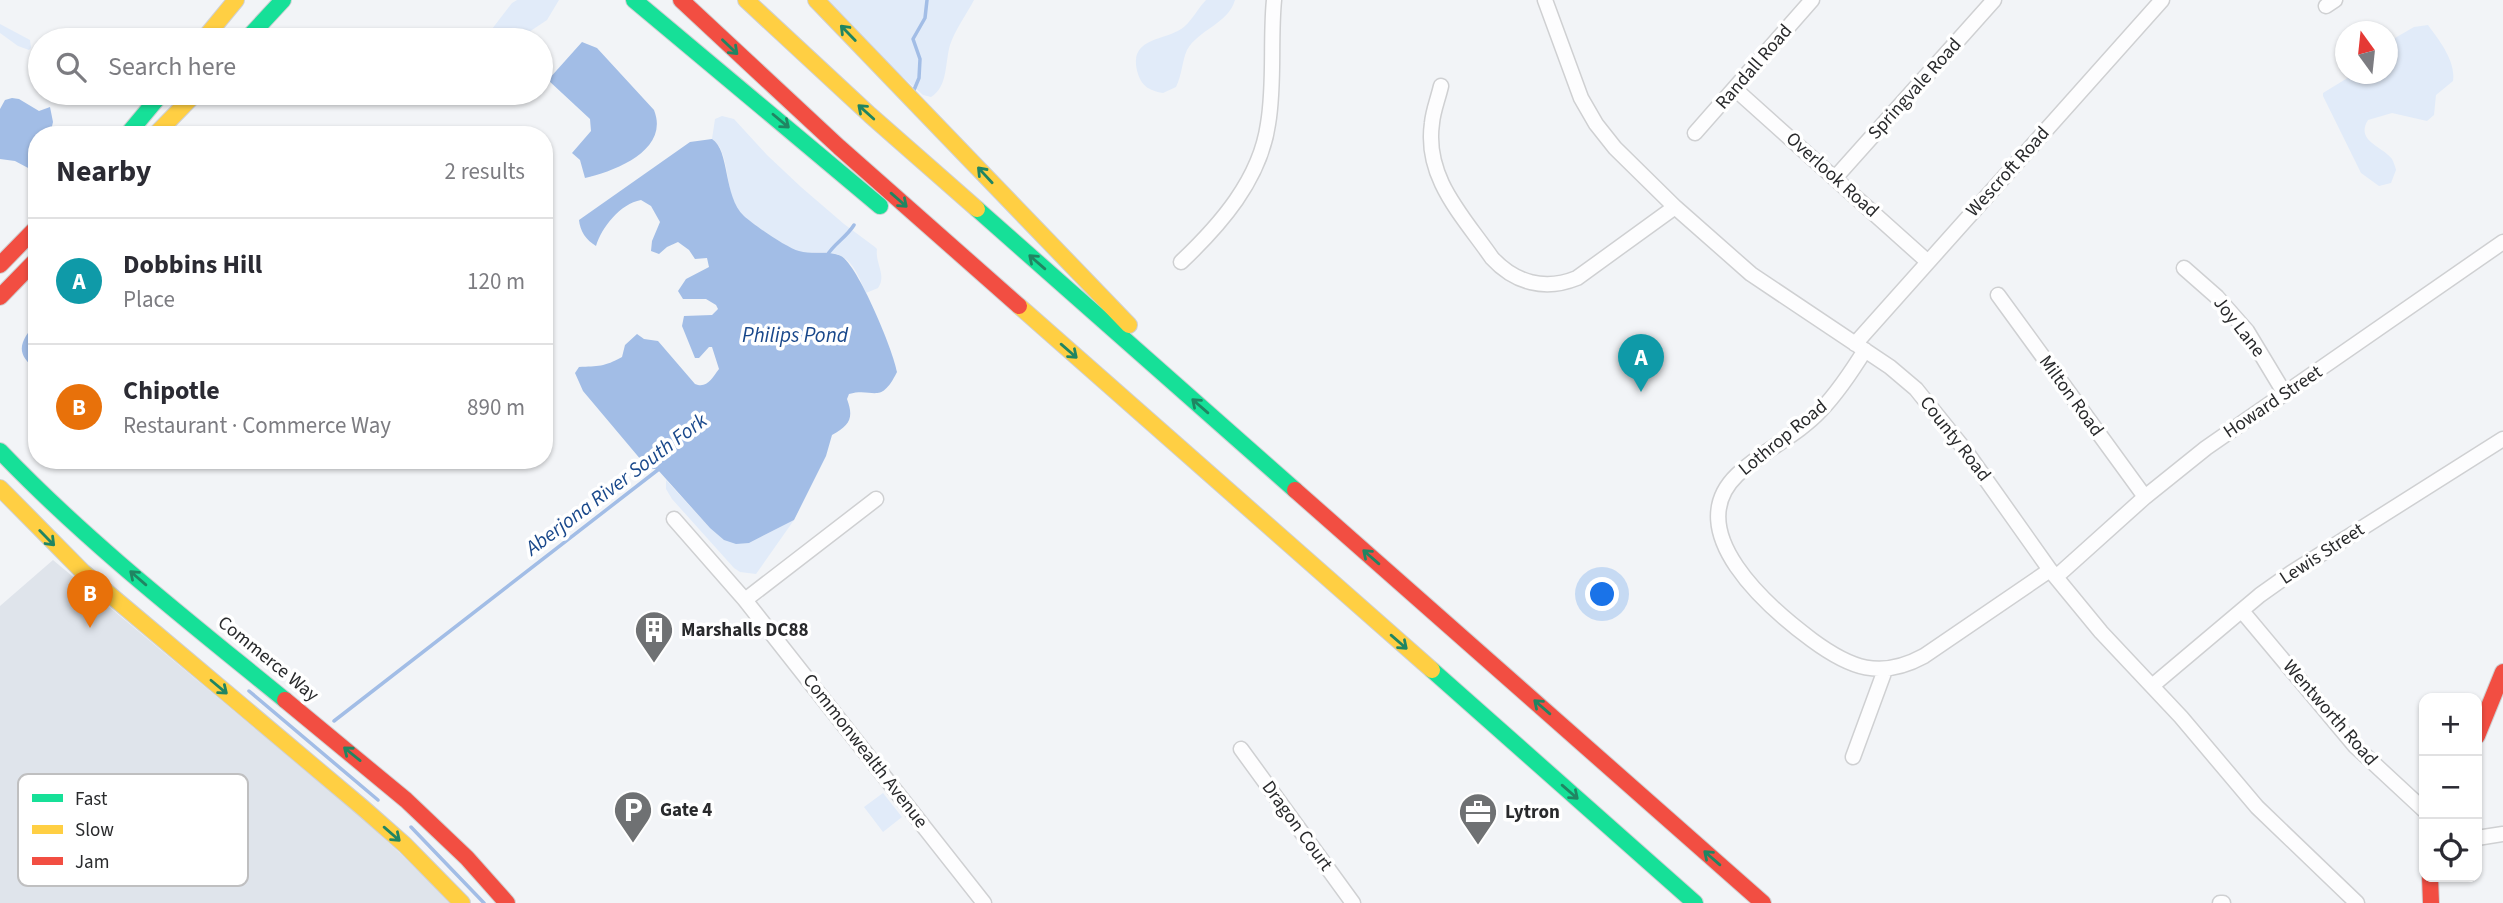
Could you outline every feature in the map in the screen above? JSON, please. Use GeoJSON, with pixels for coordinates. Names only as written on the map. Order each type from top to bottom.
{"type":"FeatureCollection","features":[{"type":"Feature","properties":{"kind":"main road"},"geometry":{"type":"LineString","coordinates":[[210,28],[225,0]]}},
{"type":"Feature","properties":{"kind":"main road"},"geometry":{"type":"LineString","coordinates":[[213,28],[236,0]]}},
{"type":"Feature","properties":{"kind":"main road"},"geometry":{"type":"LineString","coordinates":[[258,28],[286,0]]}},
{"type":"Feature","properties":{"kind":"main road"},"geometry":{"type":"LineString","coordinates":[[634,0],[890,214],[971,264]]}},
{"type":"Feature","properties":{"kind":"main road"},"geometry":{"type":"LineString","coordinates":[[681,0],[778,92],[971,264],[1695,903]]}},
{"type":"Feature","properties":{"kind":"main road"},"geometry":{"type":"LineString","coordinates":[[746,0],[870,115],[1763,903]]}},
{"type":"Feature","properties":{"kind":"main road"},"geometry":{"type":"LineString","coordinates":[[816,0],[1115,309],[1180,388]]}},
{"type":"Feature","properties":{"kind":"main road"},"geometry":{"type":"LineString","coordinates":[[134,126],[152,105]]}},
{"type":"Feature","properties":{"kind":"main road"},"geometry":{"type":"LineString","coordinates":[[164,126],[184,105]]}},
{"type":"Feature","properties":{"kind":"main road"},"geometry":{"type":"LineString","coordinates":[[0,265],[28,236]]}},
{"type":"Feature","properties":{"kind":"main road"},"geometry":{"type":"LineString","coordinates":[[0,297],[28,268]]}},
{"type":"Feature","properties":{"kind":"main road","name":"Commerce Way"},"geometry":{"type":"LineString","coordinates":[[0,450],[43,496],[158,596],[406,800],[459,850],[507,903]]}},
{"type":"Feature","properties":{"kind":"main road"},"geometry":{"type":"LineString","coordinates":[[0,488],[59,550],[405,845],[462,903]]}},
{"type":"Feature","properties":{"kind":"main road"},"geometry":{"type":"LineString","coordinates":[[138,620],[158,596]]}},
{"type":"Feature","properties":{"kind":"main road"},"geometry":{"type":"LineString","coordinates":[[2482,724],[2503,672]]}},
{"type":"Feature","properties":{"kind":"main road"},"geometry":{"type":"LineString","coordinates":[[2430,882],[2431,903]]}},
{"type":"Feature","properties":{"kind":"street"},"geometry":{"type":"LineString","coordinates":[[1181,262],[1232,209],[1261,149],[1270,113],[1274,0]]}},
{"type":"Feature","properties":{"kind":"street","name":"County Road"},"geometry":{"type":"LineString","coordinates":[[1545,0],[1581,98],[1596,124],[1615,148],[1675,207],[1758,279],[1902,376],[1932,408],[1981,471],[2053,574],[2101,632],[2258,807],[2357,903]]}},
{"type":"Feature","properties":{"kind":"street","name":"Springvale Road"},"geometry":{"type":"LineString","coordinates":[[1835,178],[1994,0]]}},
{"type":"Feature","properties":{"kind":"street","name":"Wescroft Road"},"geometry":{"type":"LineString","coordinates":[[1860,347],[1928,262],[2162,0]]}},
{"type":"Feature","properties":{"kind":"street","name":"Randall Road"},"geometry":{"type":"LineString","coordinates":[[1695,133],[1810,1]]}},
{"type":"Feature","properties":{"kind":"street"},"geometry":{"type":"LineString","coordinates":[[1441,86],[1431,137],[1437,176],[1492,258],[1522,280],[1544,285],[1577,278],[1675,207]]}},
{"type":"Feature","properties":{"kind":"street","name":"Overlook Road"},"geometry":{"type":"LineString","coordinates":[[1735,89],[1928,262]]}},
{"type":"Feature","properties":{"kind":"street","name":"Howard Street"},"geometry":{"type":"LineString","coordinates":[[2053,574],[2206,448],[2503,242]]}},
{"type":"Feature","properties":{"kind":"street","name":"Joy Lane"},"geometry":{"type":"LineString","coordinates":[[2184,268],[2217,297],[2247,331],[2285,394]]}},
{"type":"Feature","properties":{"kind":"street","name":"Milton Road"},"geometry":{"type":"LineString","coordinates":[[1998,295],[2145,497]]}},
{"type":"Feature","properties":{"kind":"street","name":"Lothrop Road"},"geometry":{"type":"LineString","coordinates":[[1860,347],[1821,410],[1795,433],[1738,474],[1721,497],[1718,520],[1725,545],[1749,582],[1782,616],[1817,643],[1849,663],[1872,670],[1885,670],[1911,663],[1924,656],[2053,574]]}},
{"type":"Feature","properties":{"kind":"street","name":"Lewis Street"},"geometry":{"type":"LineString","coordinates":[[2152,686],[2291,573],[2503,439]]}},
{"type":"Feature","properties":{"kind":"street"},"geometry":{"type":"LineString","coordinates":[[745,600],[876,499]]}},
{"type":"Feature","properties":{"kind":"street","name":"Commonwealth Avenue"},"geometry":{"type":"LineString","coordinates":[[674,519],[745,600],[984,903]]}},
{"type":"Feature","properties":{"kind":"street","name":"Wentworth Road"},"geometry":{"type":"LineString","coordinates":[[2242,611],[2355,746],[2419,805]]}},
{"type":"Feature","properties":{"kind":"street"},"geometry":{"type":"LineString","coordinates":[[1853,757],[1885,670]]}},
{"type":"Feature","properties":{"kind":"street","name":"Dragon Court"},"geometry":{"type":"LineString","coordinates":[[1241,749],[1353,903]]}},
{"type":"Feature","properties":{"kind":"street"},"geometry":{"type":"LineString","coordinates":[[2482,837],[2503,834]]}},
{"type":"Feature","properties":{"kind":"shaded area"},"geometry":{"type":"Polygon","coordinates":[[[517,0],[559,0],[547,20],[535,28],[493,28],[517,0]]]}},
{"type":"Feature","properties":{"kind":"shaded area"},"geometry":{"type":"Polygon","coordinates":[[[816,0],[974,0],[952,39],[945,74],[940,87],[931,97],[923,95],[816,0]]]}},
{"type":"Feature","properties":{"kind":"shaded area"},"geometry":{"type":"Polygon","coordinates":[[[1206,0],[1235,0],[1226,15],[1187,50],[1176,87],[1163,93],[1148,88],[1138,74],[1138,52],[1151,41],[1185,26],[1206,0]]]}},
{"type":"Feature","properties":{"kind":"shaded area"},"geometry":{"type":"Polygon","coordinates":[[[0,24],[28,39],[28,50],[18,46],[0,33],[0,24]]]}},
{"type":"Feature","properties":{"kind":"shaded area"},"geometry":{"type":"Polygon","coordinates":[[[2428,25],[2442,44],[2452,66],[2453,81],[2436,95],[2434,115],[2427,121],[2392,113],[2368,120],[2365,127],[2367,138],[2388,154],[2396,169],[2391,183],[2379,186],[2361,173],[2323,93],[2338,84],[2398,84],[2398,36],[2414,27],[2428,25]]]}},
{"type":"Feature","properties":{"kind":"shaded area"},"geometry":{"type":"Polygon","coordinates":[[[722,116],[734,119],[801,187],[877,249],[881,274],[878,288],[866,293],[853,267],[842,256],[794,250],[741,214],[733,201],[722,152],[712,139],[715,119],[722,116]]]}},
{"type":"Feature","properties":{"kind":"shaded area"},"geometry":{"type":"Polygon","coordinates":[[[666,480],[710,528],[749,543],[794,520],[756,574],[740,572],[672,499],[666,489],[666,480]]]}},
{"type":"Feature","properties":{"kind":"shaded area"},"geometry":{"type":"Polygon","coordinates":[[[53,560],[357,814],[451,903],[0,903],[0,606],[53,560]]]}},
{"type":"Feature","properties":{"kind":"shaded area"},"geometry":{"type":"Polygon","coordinates":[[[883,793],[902,817],[883,832],[864,807],[883,793]]]}},
{"type":"Feature","properties":{"kind":"water"},"geometry":{"type":"Polygon","coordinates":[[[582,42],[597,48],[654,110],[657,124],[654,137],[637,156],[624,164],[585,178],[580,160],[572,153],[591,131],[590,119],[553,85],[553,74],[582,42]]]}},
{"type":"Feature","properties":{"kind":"water"},"geometry":{"type":"Polygon","coordinates":[[[19,99],[39,111],[50,107],[52,126],[28,126],[28,168],[15,161],[0,159],[0,109],[5,100],[19,99]]]}},
{"type":"Feature","properties":{"kind":"water","name":"Philips Pond"},"geometry":{"type":"Polygon","coordinates":[[[712,139],[722,153],[733,197],[744,216],[794,249],[836,254],[848,263],[874,310],[897,372],[881,392],[849,394],[849,420],[832,435],[826,456],[794,520],[749,543],[736,544],[724,540],[710,528],[658,470],[647,467],[583,391],[575,373],[579,367],[610,363],[622,357],[625,345],[637,334],[644,339],[658,341],[695,384],[706,384],[719,369],[712,347],[699,358],[695,358],[682,326],[684,316],[712,315],[718,309],[716,305],[706,299],[683,299],[678,291],[686,279],[709,267],[707,258],[695,259],[689,250],[678,242],[659,254],[651,251],[660,222],[651,206],[641,200],[626,206],[613,217],[596,246],[584,235],[579,220],[690,142],[712,139]]]}},
{"type":"Feature","properties":{"kind":"water"},"geometry":{"type":"Polygon","coordinates":[[[28,333],[28,363],[22,352],[28,333]]]}},
{"type":"Feature","properties":{"kind":"waterway","name":"Aberjona River South Fork"},"geometry":{"type":"LineString","coordinates":[[914,90],[919,78],[920,59],[913,39],[925,18],[927,0]]}},
{"type":"Feature","properties":{"kind":"waterway","name":"Aberjona River South Fork"},"geometry":{"type":"LineString","coordinates":[[826,257],[854,225]]}},
{"type":"Feature","properties":{"kind":"waterway","name":"Aberjona River South Fork"},"geometry":{"type":"LineString","coordinates":[[334,721],[659,469]]}},
{"type":"Feature","properties":{"kind":"waterway","name":"Aberjona River South Fork"},"geometry":{"type":"LineString","coordinates":[[249,691],[378,800]]}},
{"type":"Feature","properties":{"kind":"waterway"},"geometry":{"type":"LineString","coordinates":[[411,827],[484,903]]}},
{"type":"Feature","properties":{"kind":"traffic: fast"},"geometry":{"type":"LineString","coordinates":[[257,28],[283,0]]}},
{"type":"Feature","properties":{"kind":"traffic: fast"},"geometry":{"type":"LineString","coordinates":[[634,0],[880,206]]}},
{"type":"Feature","properties":{"kind":"traffic: fast"},"geometry":{"type":"LineString","coordinates":[[134,126],[152,105]]}},
{"type":"Feature","properties":{"kind":"traffic: fast"},"geometry":{"type":"LineString","coordinates":[[977,209],[1295,490]]}},
{"type":"Feature","properties":{"kind":"traffic: fast"},"geometry":{"type":"LineString","coordinates":[[0,451],[103,549],[285,700]]}},
{"type":"Feature","properties":{"kind":"traffic: fast"},"geometry":{"type":"LineString","coordinates":[[1432,670],[1695,903]]}},
{"type":"Feature","properties":{"kind":"traffic: slow"},"geometry":{"type":"LineString","coordinates":[[213,28],[236,0]]}},
{"type":"Feature","properties":{"kind":"traffic: slow"},"geometry":{"type":"LineString","coordinates":[[746,0],[977,209]]}},
{"type":"Feature","properties":{"kind":"traffic: slow"},"geometry":{"type":"LineString","coordinates":[[816,0],[1129,325]]}},
{"type":"Feature","properties":{"kind":"traffic: slow"},"geometry":{"type":"LineString","coordinates":[[164,126],[184,105]]}},
{"type":"Feature","properties":{"kind":"traffic: slow"},"geometry":{"type":"LineString","coordinates":[[1019,306],[1432,670]]}},
{"type":"Feature","properties":{"kind":"traffic: slow"},"geometry":{"type":"LineString","coordinates":[[0,488],[83,572],[363,808],[405,845],[462,903]]}},
{"type":"Feature","properties":{"kind":"traffic: jam"},"geometry":{"type":"LineString","coordinates":[[681,0],[839,147],[1019,306]]}},
{"type":"Feature","properties":{"kind":"traffic: jam"},"geometry":{"type":"LineString","coordinates":[[0,265],[28,236]]}},
{"type":"Feature","properties":{"kind":"traffic: jam"},"geometry":{"type":"LineString","coordinates":[[0,297],[28,268]]}},
{"type":"Feature","properties":{"kind":"traffic: jam"},"geometry":{"type":"LineString","coordinates":[[1295,490],[1763,903]]}},
{"type":"Feature","properties":{"kind":"traffic: jam"},"geometry":{"type":"LineString","coordinates":[[2482,724],[2503,672]]}},
{"type":"Feature","properties":{"kind":"traffic: jam"},"geometry":{"type":"LineString","coordinates":[[285,700],[406,800],[467,858],[507,903]]}},
{"type":"Feature","properties":{"kind":"traffic: jam"},"geometry":{"type":"LineString","coordinates":[[2430,882],[2431,903]]}},
{"type":"Feature","properties":{"kind":"place","name":"Dobbins Hill"},"geometry":{"type":"Point","coordinates":[1641,392]}},
{"type":"Feature","properties":{"kind":"place","name":"Chipotle"},"geometry":{"type":"Point","coordinates":[90,628]}},
{"type":"Feature","properties":{"kind":"place","name":"Marshalls DC88"},"geometry":{"type":"Point","coordinates":[654,664]}},
{"type":"Feature","properties":{"kind":"place","name":"Gate 4"},"geometry":{"type":"Point","coordinates":[633,844]}},
{"type":"Feature","properties":{"kind":"place","name":"Lytron"},"geometry":{"type":"Point","coordinates":[1478,846]}}]}
